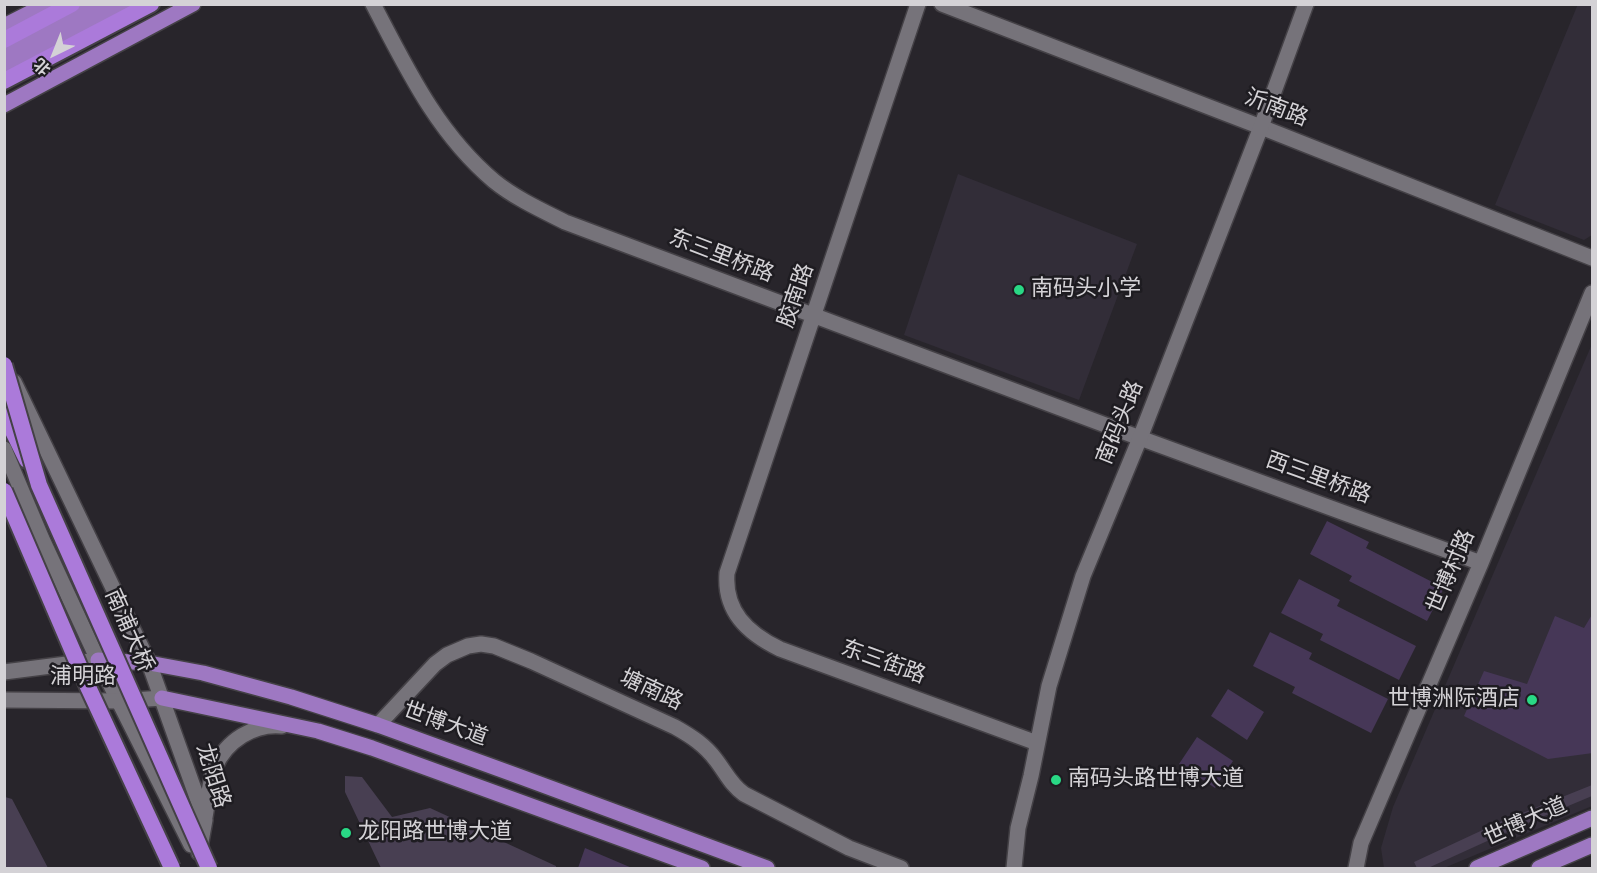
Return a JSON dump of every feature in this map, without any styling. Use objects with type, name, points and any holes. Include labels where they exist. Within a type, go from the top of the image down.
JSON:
[{"type":"highway","points":[[4,40],[72,4]]},
{"type":"highway","points":[[4,81],[152,4]]},
{"type":"highway","points":[[4,365],[39,485]]},
{"type":"highway","name":"南浦大桥","points":[[4,412],[39,485],[209,868]]},
{"type":"highway","points":[[4,491],[90,689],[172,868]]},
{"type":"main road","points":[[4,26],[47,4]]},
{"type":"main road","points":[[4,53],[98,4]]},
{"type":"main road","points":[[4,68],[124,4]]},
{"type":"main road","points":[[4,105],[193,4]]},
{"type":"main road","name":"世博大道","points":[[98,660],[149,663],[203,673],[378,725],[767,868]]},
{"type":"main road","name":"世博大道","points":[[162,698],[318,731],[372,748],[702,868]]},
{"type":"main road","name":"世博大道","points":[[1477,868],[1593,818]]},
{"type":"main road","name":"世博大道","points":[[1539,868],[1593,845]]},
{"type":"street","name":"东三里桥路","points":[[373,4],[429,107],[445,131],[470,159],[496,182],[525,201],[565,222],[1140,438]]},
{"type":"street","name":"胶南路","points":[[730,602],[726,587],[727,573],[918,4]]},
{"type":"street","name":"沂南路","points":[[942,4],[1593,258]]},
{"type":"street","name":"南码头路","points":[[1014,868],[1018,828],[1049,686],[1083,576],[1140,438],[1261,127],[1306,4]]},
{"type":"street","name":"世博村路","points":[[1356,868],[1361,843],[1593,293]]},
{"type":"street","name":"龙阳路","points":[[4,365],[9,371],[149,663],[205,820],[197,858],[98,660],[42,539],[4,449]]},
{"type":"street","name":"西三里桥路","points":[[1140,438],[1481,563]]},
{"type":"street","name":"东三街路","points":[[730,602],[750,630],[763,641],[780,650],[1037,743]]},
{"type":"street","name":"塘南路","points":[[378,725],[435,664],[447,655],[468,646],[494,646],[682,731],[708,750],[727,778],[744,794],[849,848],[901,868]]},
{"type":"street","name":"浦明路","points":[[4,672],[98,660]]},
{"type":"street","name":"浦明路","points":[[4,700],[119,701],[162,698]]},
{"type":"street","points":[[205,820],[216,766],[225,751],[237,738],[255,728],[275,725],[318,731]]},
{"type":"shaded area","points":[[1578,4],[1592,5],[1592,235],[1584,240],[1495,205]]},
{"type":"shaded area","name":"南码头小学","points":[[958,174],[1137,244],[1079,400],[904,335]]},
{"type":"shaded area","points":[[1592,344],[1592,806],[1444,868],[1384,868],[1381,848],[1393,807]]},
{"type":"shaded area","points":[[345,776],[362,777],[392,817],[430,808],[556,866],[556,868],[381,868],[345,792]]},
{"type":"shaded area","points":[[1592,785],[1592,796],[1518,827],[1515,816]]},
{"type":"shaded area","points":[[5,797],[12,799],[48,868],[5,868]]},
{"type":"shaded area","points":[[1502,821],[1507,832],[1428,868],[1417,868],[1414,862]]},
{"type":"building","points":[[1327,521],[1369,542],[1366,548],[1444,588],[1427,621],[1349,581],[1352,576],[1310,554]]},
{"type":"building","points":[[1299,579],[1340,600],[1337,606],[1416,646],[1399,680],[1320,640],[1323,634],[1281,613]]},
{"type":"building","name":"世博洲际酒店","points":[[1593,613],[1593,753],[1548,759],[1464,716],[1484,671],[1527,684],[1555,616],[1584,628]]},
{"type":"building","points":[[1270,632],[1312,653],[1309,659],[1388,699],[1371,733],[1292,693],[1295,687],[1253,666]]},
{"type":"building","points":[[1228,689],[1264,712],[1247,740],[1211,716]]},
{"type":"building","points":[[1197,737],[1233,761],[1215,788],[1179,764]]},
{"type":"building","points":[[585,848],[632,868],[578,868]]},
{"type":"place","name":"南码头小学","points":[[1019,290]]},
{"type":"place","name":"世博洲际酒店","points":[[1532,700]]},
{"type":"place","name":"南码头路世博大道","points":[[1056,780]]},
{"type":"place","name":"龙阳路世博大道","points":[[346,833]]}]
